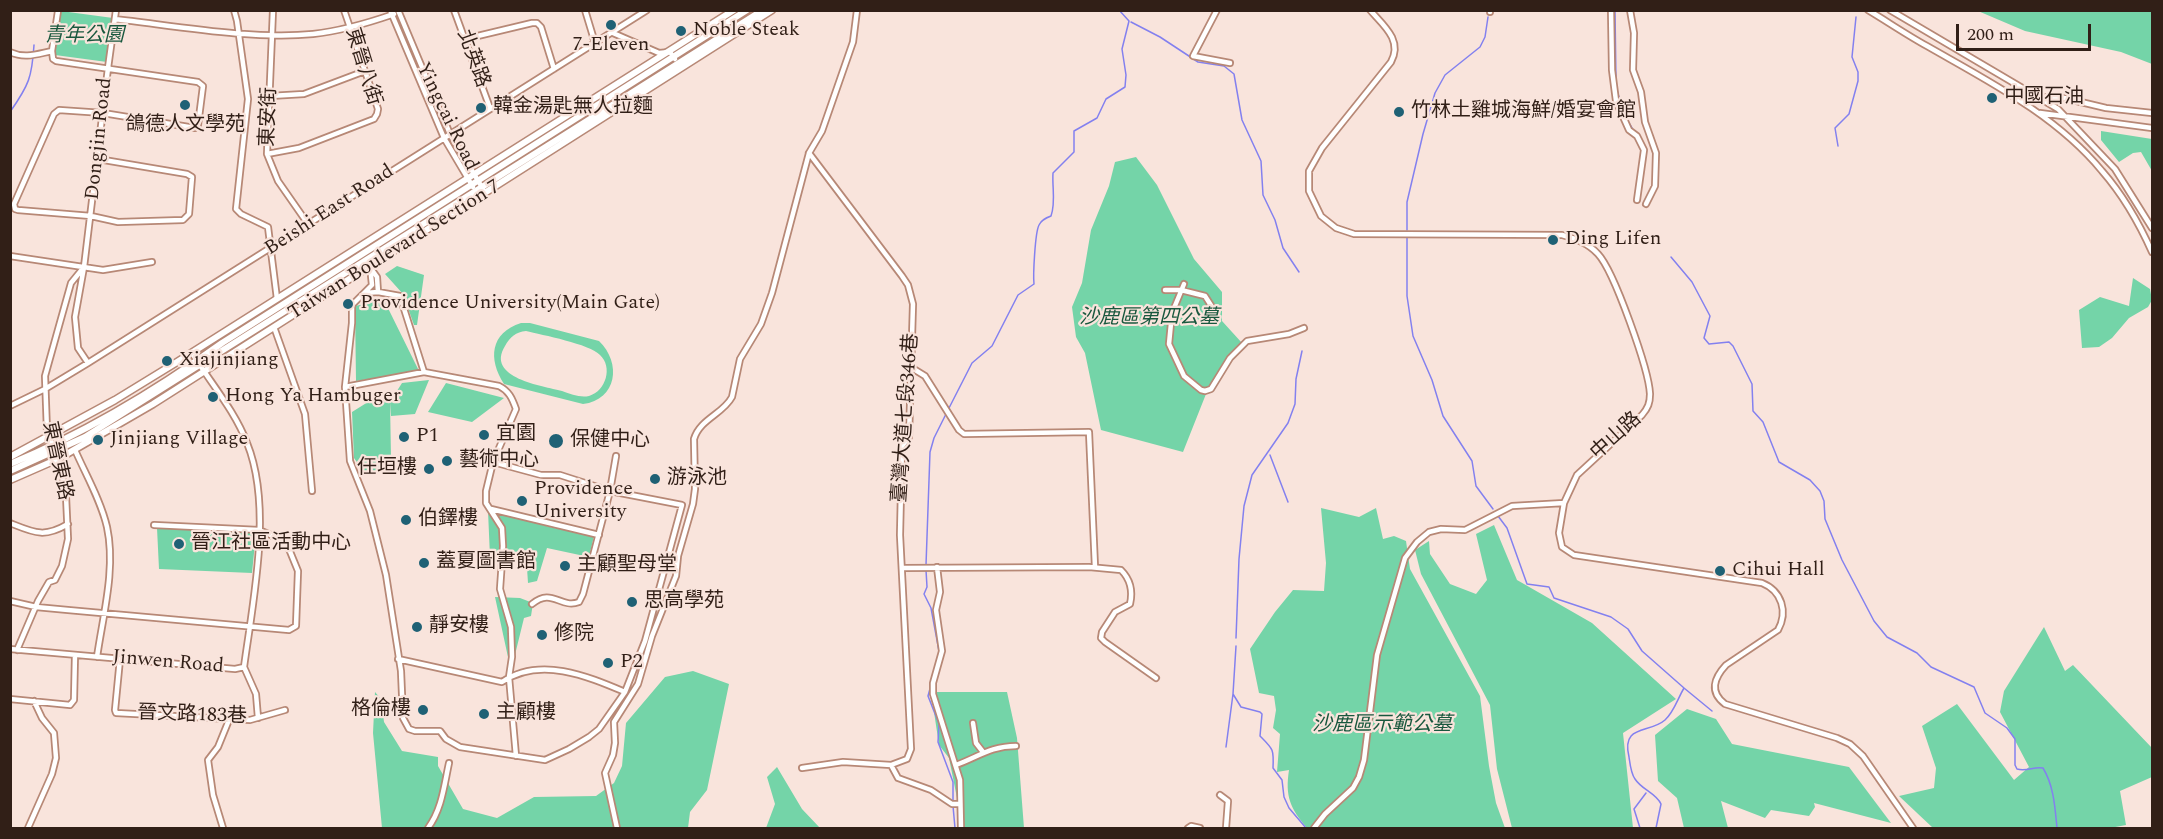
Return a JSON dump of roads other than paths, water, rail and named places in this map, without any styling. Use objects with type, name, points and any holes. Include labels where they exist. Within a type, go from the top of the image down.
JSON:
[{"type":"main road","name":"Taiwan Boulevard Section 7","points":[[672,55],[734,10]]},
{"type":"main road","name":"Taiwan Boulevard Section 7","points":[[10,457],[115,400],[358,247],[469,183],[747,10]]},
{"type":"main road","name":"Taiwan Boulevard Section 7","points":[[680,67],[763,10]]},
{"type":"main road","name":"Taiwan Boulevard Section 7","points":[[366,260],[483,192],[772,10]]},
{"type":"main road","name":"Taiwan Boulevard Section 7","points":[[10,480],[75,450],[200,366],[274,327],[465,189],[469,183]]},
{"type":"main road","points":[[473,194],[483,192]]},
{"type":"main road","name":"Taiwan Boulevard Section 7","points":[[10,464],[85,437],[473,194]]},
{"type":"main road","name":"Taiwan Boulevard Section 7","points":[[10,471],[54,449]]},
{"type":"street","name":"Dongjin Road","points":[[88,363],[78,348],[75,317],[91,216],[116,10]]},
{"type":"street","points":[[234,10],[248,99],[236,209],[241,214],[268,227],[277,299]]},
{"type":"street","name":"東安街","points":[[273,10],[267,154],[278,180],[308,224]]},
{"type":"street","name":"東晉八街","points":[[267,154],[299,148],[374,119],[377,114],[378,109],[344,10]]},
{"type":"street","name":"北英路","points":[[454,10],[490,108]]},
{"type":"street","points":[[585,10],[596,44]]},
{"type":"street","name":"Beishi East Road","points":[[10,406],[45,389],[88,363],[647,10]]},
{"type":"street","points":[[617,828],[605,773],[613,755],[614,722],[638,684],[652,636],[676,576],[678,556],[694,496],[696,432],[729,403],[740,359],[761,324],[772,293],[809,153],[822,131],[853,42],[856,10]]},
{"type":"street","points":[[1217,10],[1193,56],[1230,63]]},
{"type":"street","name":"中山路","points":[[1370,10],[1388,30],[1395,52],[1391,62],[1322,148],[1309,171],[1307,182],[1309,191],[1320,216],[1336,228],[1354,234],[1562,235],[1589,246],[1604,262],[1641,352],[1650,391],[1649,404],[1642,415],[1577,475],[1564,503],[1560,541],[1567,552],[1574,555],[1750,580],[1762,583],[1776,592],[1781,600],[1784,617],[1778,630],[1726,665],[1716,678],[1714,690],[1716,696],[1725,704],[1850,744],[1863,756],[1913,828]]},
{"type":"street","points":[[1611,10],[1612,70],[1616,101],[1629,130],[1637,136],[1644,150],[1637,200]]},
{"type":"street","points":[[1630,10],[1634,33],[1633,70],[1641,92],[1645,122],[1656,153],[1655,186],[1646,204]]},
{"type":"street","points":[[1868,10],[2037,113],[2064,133],[2102,170],[2134,215],[2152,252]]},
{"type":"street","points":[[1890,10],[2066,115],[2115,169],[2152,228]]},
{"type":"street","points":[[57,11],[52,51],[53,59],[56,61],[201,83],[203,86],[198,125],[195,128],[103,113],[59,110],[54,114],[14,204],[18,210],[91,216],[130,223],[183,220],[189,214],[192,177],[187,174],[98,159]]},
{"type":"street","points":[[115,19],[238,33],[310,34],[350,27],[398,12]]},
{"type":"street","name":"Yingcai Road","points":[[398,12],[450,134],[483,192]]},
{"type":"street","name":"Yingcai Road","points":[[391,13],[444,138],[473,194]]},
{"type":"street","points":[[465,39],[532,22],[537,23],[541,27],[554,69]]},
{"type":"street","points":[[613,33],[672,55],[680,67]]},
{"type":"street","points":[[10,52],[29,57],[52,51]]},
{"type":"street","points":[[270,96],[304,94],[365,71]]},
{"type":"street","points":[[2039,97],[2064,98],[2106,108],[2152,113]]},
{"type":"street","points":[[2037,113],[2152,128]]},
{"type":"street","name":"臺灣大道七段346巷","points":[[809,153],[908,285],[913,304],[909,437],[902,446],[900,535],[911,749],[907,759],[891,765]]},
{"type":"street","points":[[358,247],[377,277],[378,292]]},
{"type":"street","points":[[10,256],[113,269],[152,262]]},
{"type":"street","points":[[366,260],[372,285],[352,305],[345,387],[350,462],[378,537],[386,575],[401,672],[403,718],[409,729],[440,731],[446,739],[460,747],[545,760],[589,737],[598,729],[625,692],[645,640],[682,505],[610,491],[560,475],[540,475],[493,462]]},
{"type":"street","name":"東晉東路","points":[[17,650],[46,587],[49,582],[55,580],[62,566],[68,539],[66,496],[58,459],[48,437],[45,389],[48,363],[58,334],[67,294],[71,283],[84,267]]},
{"type":"street","points":[[1184,284],[1172,314],[1169,344],[1186,379],[1205,391],[1213,387],[1230,358],[1247,341],[1289,334],[1304,327]]},
{"type":"street","points":[[1165,290],[1181,290],[1205,296],[1212,307]]},
{"type":"street","points":[[365,293],[378,292],[400,296],[424,372]]},
{"type":"street","points":[[274,327],[304,411],[312,491]]},
{"type":"street","name":"Jinwen Road","points":[[10,649],[235,669],[244,667],[259,530],[260,498],[256,469],[247,442],[230,411],[192,353]]},
{"type":"street","points":[[912,368],[925,376],[960,432],[970,435],[1089,432],[1095,567]]},
{"type":"street","points":[[345,387],[424,372],[488,384],[507,390],[516,409],[493,462],[486,491],[486,503],[502,528],[500,589],[511,627],[512,657],[509,677],[516,756]]},
{"type":"street","points":[[75,450],[107,527],[110,569],[97,657]]},
{"type":"street","points":[[532,604],[546,596],[561,602],[575,604],[579,602],[599,535],[616,456]]},
{"type":"street","points":[[1314,828],[1325,814],[1353,788],[1359,777],[1364,760],[1377,655],[1405,558],[1417,542],[1435,530],[1465,530],[1512,506],[1564,503]]},
{"type":"street","points":[[491,509],[599,535]]},
{"type":"street","points":[[10,523],[35,534],[55,531],[68,524]]},
{"type":"street","points":[[10,601],[36,607],[289,630],[296,626],[299,580],[295,559],[280,539],[259,530],[154,525]]},
{"type":"street","points":[[937,567],[940,592],[936,610],[942,651],[933,683],[933,694],[960,780],[961,828]]},
{"type":"street","points":[[903,568],[1095,567],[1121,570],[1130,583],[1132,592],[1130,604],[1114,612],[1101,638],[1156,678]]},
{"type":"street","points":[[10,699],[70,705],[75,655]]},
{"type":"street","name":"晉文路183巷","points":[[120,659],[116,713],[250,720],[285,710]]},
{"type":"street","points":[[398,659],[502,682],[518,672],[560,670],[576,673],[625,692]]},
{"type":"street","points":[[244,667],[253,684],[258,718]]},
{"type":"street","points":[[28,828],[52,774],[56,758],[54,733],[42,718],[34,701]]},
{"type":"street","points":[[223,828],[213,795],[208,759],[218,747],[229,720]]},
{"type":"street","points":[[973,723],[976,744],[983,752]]},
{"type":"street","points":[[956,765],[1001,746],[1016,746]]},
{"type":"street","points":[[802,768],[843,762],[891,765],[898,778],[932,790],[952,804],[960,804]]},
{"type":"street","points":[[428,828],[438,813],[446,787],[449,763]]},
{"type":"street","points":[[1220,795],[1227,801],[1226,828]]},
{"type":"street","points":[[1188,828],[1191,826],[1200,828]]},
{"type":"waterway","points":[[948,410],[972,363],[992,346],[1018,295],[1034,284],[1039,225],[1051,216],[1054,200],[1053,173],[1074,152],[1074,131],[1097,118],[1106,99],[1125,87],[1126,75],[1122,49],[1129,21],[1119,10]]},
{"type":"waterway","points":[[1615,10],[1616,82]]},
{"type":"waterway","points":[[1407,230],[1407,202],[1435,93],[1445,75],[1480,47],[1485,37],[1488,17]]},
{"type":"waterway","points":[[1838,146],[1835,128],[1849,114],[1858,81],[1858,72],[1852,57],[1856,17]]},
{"type":"waterway","points":[[1131,22],[1160,37],[1198,62],[1224,66],[1234,74],[1242,120],[1261,161],[1263,195],[1275,220],[1283,248],[1299,272]]},
{"type":"waterway","points":[[10,112],[28,80],[34,45]]},
{"type":"waterway","points":[[1617,90],[1622,108]]},
{"type":"waterway","points":[[1626,118],[1632,128]]},
{"type":"waterway","points":[[1407,238],[1407,296],[1413,336],[1432,380],[1443,416],[1472,461],[1476,486],[1493,509]]},
{"type":"waterway","points":[[1671,257],[1692,282],[1710,316],[1704,338],[1709,344],[1729,342],[1733,346],[1752,384],[1753,411],[1763,422],[1779,462],[1810,480],[1820,491],[1824,501],[1825,519],[1842,560],[1874,621],[1887,637],[1917,653],[1931,667],[1974,687],[1985,713],[2007,728],[2015,739],[2017,769],[2043,768],[2052,790],[2057,828]]},
{"type":"waterway","points":[[1236,638],[1244,506],[1252,475],[1288,423],[1295,404],[1296,379],[1302,351]]},
{"type":"waterway","points":[[926,565],[930,452],[946,414]]},
{"type":"waterway","points":[[1270,455],[1288,502]]},
{"type":"waterway","points":[[1498,516],[1507,528],[1527,584],[1549,587],[1554,598],[1611,617],[1628,629],[1642,651],[1684,688],[1665,720],[1638,731],[1629,739],[1628,747],[1634,777],[1661,804],[1656,828]]},
{"type":"waterway","points":[[926,570],[927,587],[924,594],[931,608],[939,651]]},
{"type":"waterway","points":[[1226,747],[1236,646]]},
{"type":"waterway","points":[[931,685],[928,696],[939,724],[938,742],[953,782],[953,801]]},
{"type":"waterway","points":[[1684,688],[1712,711]]},
{"type":"waterway","points":[[1233,694],[1241,707],[1262,714],[1260,736],[1272,750],[1273,768],[1282,780],[1284,797],[1289,808],[1306,828]]},
{"type":"waterway","points":[[1640,828],[1634,809],[1646,793]]},
{"type":"waterway","points":[[953,806],[955,828]]},
{"type":"place","name":"7-Eleven","points":[[611,25]]},
{"type":"place","name":"Noble Steak","points":[[681,31]]},
{"type":"place","name":"中國石油","points":[[1992,98]]},
{"type":"place","name":"鴿德人文學苑","points":[[185,105]]},
{"type":"place","name":"韓金湯匙無人拉麵","points":[[481,108]]},
{"type":"place","name":"竹林土雞城海鮮/婚宴會館","points":[[1399,112]]},
{"type":"place","name":"Ding Lifen","points":[[1553,240]]},
{"type":"place","name":"Providence University(Main Gate)","points":[[348,304]]},
{"type":"place","name":"Xiajinjiang","points":[[167,361]]},
{"type":"place","name":"Hong Ya Hambuger","points":[[213,397]]},
{"type":"place","name":"宜園","points":[[484,435]]},
{"type":"place","name":"P1","points":[[404,437]]},
{"type":"place","name":"Jinjiang Village","points":[[98,440]]},
{"type":"place","name":"保健中心","points":[[556,441]]},
{"type":"place","name":"藝術中心","points":[[447,461]]},
{"type":"place","name":"任垣樓","points":[[429,469]]},
{"type":"place","name":"游泳池","points":[[655,479]]},
{"type":"place","name":"Providence University","points":[[522,501]]},
{"type":"place","name":"伯鐸樓","points":[[406,520]]},
{"type":"place","name":"晉江社區活動中心","points":[[179,544]]},
{"type":"place","name":"蓋夏圖書館","points":[[424,563]]},
{"type":"place","name":"主顧聖母堂","points":[[565,566]]},
{"type":"place","name":"Cihui Hall","points":[[1720,571]]},
{"type":"place","name":"思高學苑","points":[[632,602]]},
{"type":"place","name":"靜安樓","points":[[417,627]]},
{"type":"place","name":"修院","points":[[542,635]]},
{"type":"place","name":"P2","points":[[608,663]]},
{"type":"place","name":"格倫樓","points":[[423,710]]},
{"type":"place","name":"主顧樓","points":[[484,714]]},
{"type":"park label","name":"青年公園","points":[[84,37]]},
{"type":"park label","name":"沙鹿區第四公墓","points":[[1149,319]]},
{"type":"park label","name":"沙鹿區示範公墓","points":[[1382,726]]}]
